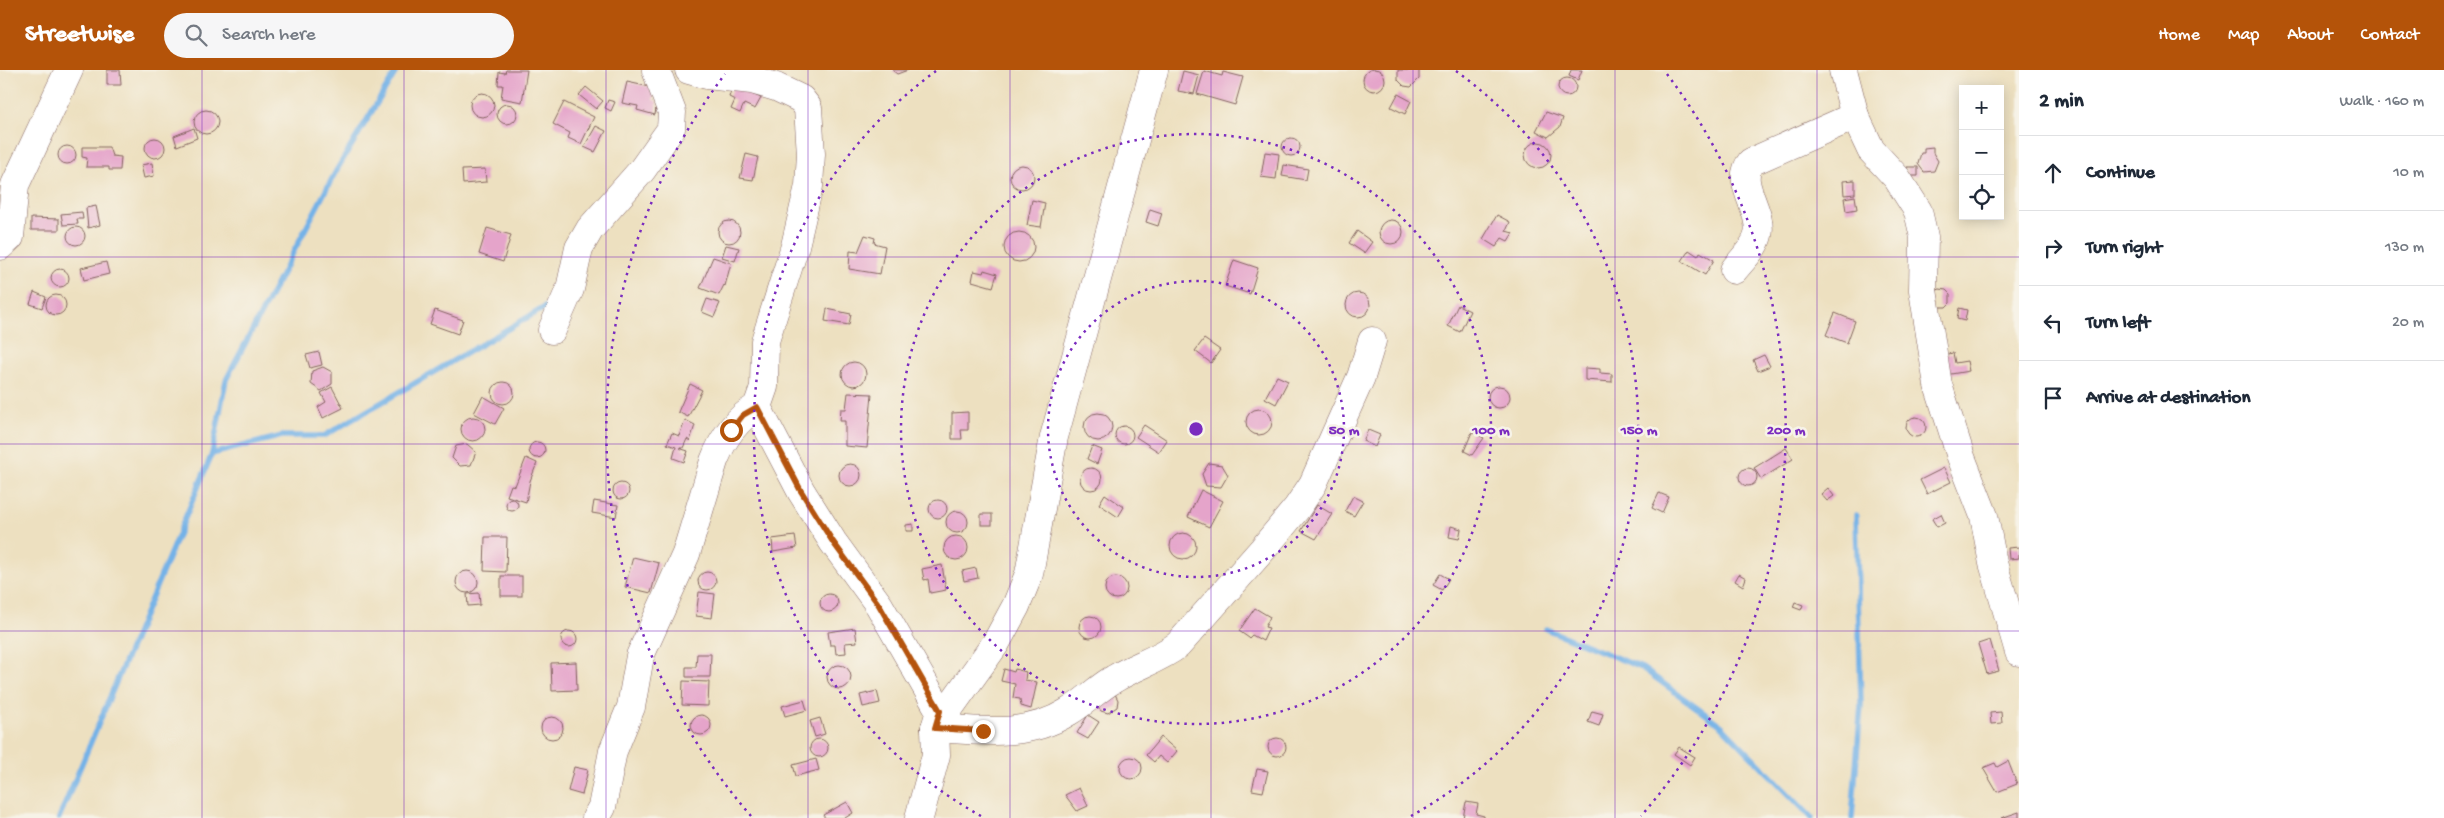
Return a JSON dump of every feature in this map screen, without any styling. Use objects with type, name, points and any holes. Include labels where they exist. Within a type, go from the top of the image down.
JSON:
[{"type":"street","points":[[0,246],[10,237],[15,185],[69,70]]},
{"type":"street","points":[[552,330],[570,289],[579,248],[590,229],[642,170],[671,129],[672,112],[656,70]]},
{"type":"street","points":[[596,818],[602,807],[614,751],[631,707],[640,656],[686,554],[718,450],[743,415],[757,407],[764,387],[765,341],[799,230],[809,186],[811,154],[808,108],[801,99],[776,87],[752,80],[707,76],[689,70]]},
{"type":"street","points":[[935,728],[996,642],[1016,606],[1029,574],[1054,437],[1154,70]]},
{"type":"street","points":[[1843,70],[1855,116],[1871,150],[1897,178],[1918,211],[1924,237],[1923,290],[1938,385],[1961,457],[1984,516],[1992,563],[2019,652]]},
{"type":"street","points":[[1734,270],[1754,245],[1758,236],[1758,218],[1746,183],[1747,166],[1751,162],[1855,116]]},
{"type":"street","points":[[935,728],[983,731],[1020,730],[1040,727],[1070,712],[1112,680],[1165,655],[1178,645],[1263,549],[1297,508],[1313,484],[1361,378],[1372,341]]},
{"type":"street","points":[[757,407],[801,491],[833,542],[879,605],[928,687],[940,711],[935,728],[936,755],[919,818]]},
{"type":"building","points":[[1374,69],[1382,72],[1385,80],[1382,88],[1374,91],[1366,88],[1363,80],[1366,72]]},
{"type":"building","points":[[107,70],[120,70],[121,85],[107,85]]},
{"type":"building","points":[[506,70],[527,70],[522,102],[501,98],[503,85],[498,85],[499,72],[505,73]]},
{"type":"building","points":[[892,70],[908,70],[897,74]]},
{"type":"building","points":[[1398,70],[1419,70],[1419,79],[1411,87],[1404,86],[1398,80]]},
{"type":"building","points":[[1571,70],[1582,70],[1578,80],[1569,76]]},
{"type":"building","points":[[1183,71],[1199,75],[1194,94],[1178,91]]},
{"type":"building","points":[[1204,71],[1222,76],[1223,72],[1243,77],[1235,105],[1197,94]]},
{"type":"building","points":[[1563,78],[1571,78],[1576,83],[1574,94],[1563,96],[1558,91],[1558,83]]},
{"type":"building","points":[[627,82],[655,88],[653,100],[657,101],[655,115],[637,110],[638,106],[622,103]]},
{"type":"building","points":[[733,86],[761,98],[755,109],[744,104],[740,113],[731,109],[735,100],[729,97]]},
{"type":"building","points":[[586,87],[603,101],[596,109],[579,95]]},
{"type":"building","points":[[482,93],[487,94],[493,100],[493,110],[487,116],[482,117],[477,116],[471,110],[470,105],[471,100],[477,94]]},
{"type":"building","points":[[1398,94],[1411,101],[1405,114],[1391,107]]},
{"type":"building","points":[[608,100],[615,102],[611,111],[605,108]]},
{"type":"building","points":[[564,102],[594,117],[581,144],[568,138],[570,133],[553,124]]},
{"type":"building","points":[[507,104],[514,107],[517,114],[514,121],[507,124],[500,121],[497,114],[500,107]]},
{"type":"building","points":[[206,110],[214,114],[218,122],[214,130],[206,134],[198,130],[194,122],[198,114]]},
{"type":"building","points":[[1546,112],[1563,118],[1560,127],[1548,137],[1536,131]]},
{"type":"building","points":[[596,126],[606,131],[595,152],[584,147]]},
{"type":"building","points":[[194,128],[197,138],[177,146],[174,136]]},
{"type":"building","points":[[155,138],[162,141],[165,148],[162,155],[155,158],[148,155],[145,148],[148,141]]},
{"type":"building","points":[[1291,138],[1297,141],[1300,147],[1297,153],[1291,156],[1285,153],[1282,147],[1285,141]]},
{"type":"building","points":[[1538,142],[1547,146],[1551,155],[1547,164],[1538,168],[1529,164],[1525,155],[1529,146]]},
{"type":"building","points":[[67,146],[73,149],[76,155],[73,161],[67,164],[61,161],[58,155],[61,149]]},
{"type":"building","points":[[82,147],[109,147],[112,156],[121,157],[120,170],[109,170],[109,167],[86,167],[87,158],[82,157]]},
{"type":"building","points":[[1933,147],[1933,153],[1938,161],[1934,171],[1924,172],[1918,164],[1921,153],[1924,153],[1924,148]]},
{"type":"building","points":[[1265,152],[1279,154],[1276,179],[1261,177]]},
{"type":"building","points":[[746,154],[758,157],[753,180],[740,178]]},
{"type":"building","points":[[152,163],[154,176],[144,178],[141,165]]},
{"type":"building","points":[[1022,165],[1027,166],[1033,172],[1033,182],[1027,188],[1022,189],[1017,188],[1011,182],[1010,177],[1011,172],[1017,166]]},
{"type":"building","points":[[1284,165],[1308,169],[1306,180],[1282,176]]},
{"type":"building","points":[[1907,167],[1918,167],[1918,176],[1908,176]]},
{"type":"building","points":[[485,169],[486,182],[463,184],[462,170]]},
{"type":"building","points":[[1855,180],[1855,194],[1844,195],[1843,181]]},
{"type":"building","points":[[1855,196],[1857,209],[1846,211],[1844,198]]},
{"type":"building","points":[[1032,200],[1045,203],[1041,227],[1027,225]]},
{"type":"building","points":[[96,206],[100,225],[88,228],[86,208]]},
{"type":"building","points":[[1150,209],[1162,213],[1158,226],[1146,222]]},
{"type":"building","points":[[82,212],[83,219],[77,219],[78,224],[63,225],[61,214]]},
{"type":"building","points":[[1497,215],[1510,222],[1506,231],[1513,233],[1508,241],[1502,238],[1496,247],[1483,239]]},
{"type":"building","points":[[31,218],[59,219],[59,230],[31,230]]},
{"type":"building","points":[[1391,220],[1396,221],[1402,227],[1402,237],[1396,243],[1391,244],[1386,243],[1380,237],[1379,232],[1380,227],[1386,221]]},
{"type":"building","points":[[729,221],[737,224],[740,232],[737,240],[729,243],[721,240],[718,232],[721,224]]},
{"type":"building","points":[[72,227],[80,227],[85,232],[83,243],[72,245],[67,240],[67,232]]},
{"type":"building","points":[[487,228],[511,235],[503,262],[479,254]]},
{"type":"building","points":[[1357,231],[1372,242],[1364,253],[1349,243]]},
{"type":"building","points":[[1019,232],[1030,236],[1034,247],[1030,258],[1019,262],[1008,258],[1004,247],[1008,236]]},
{"type":"building","points":[[865,235],[875,238],[874,243],[885,246],[880,274],[849,269],[850,251],[858,252]]},
{"type":"building","points":[[726,245],[739,248],[735,261],[722,257]]},
{"type":"building","points":[[1689,250],[1698,256],[1700,252],[1714,260],[1705,275],[1682,261]]},
{"type":"building","points":[[713,257],[731,263],[725,286],[719,295],[700,288]]},
{"type":"building","points":[[1234,260],[1258,268],[1250,294],[1225,286]]},
{"type":"building","points":[[106,262],[109,274],[84,280],[81,268]]},
{"type":"building","points":[[56,269],[64,269],[69,274],[67,285],[56,287],[51,282],[51,274]]},
{"type":"building","points":[[984,270],[997,274],[993,287],[972,281],[974,271],[983,273]]},
{"type":"building","points":[[1937,290],[1946,290],[1950,294],[1950,303],[1946,307],[1939,307]]},
{"type":"building","points":[[34,292],[46,297],[42,308],[30,304]]},
{"type":"building","points":[[1358,293],[1367,296],[1370,305],[1367,314],[1358,317],[1349,314],[1346,305],[1349,296]]},
{"type":"building","points":[[52,295],[60,295],[66,301],[66,309],[60,315],[52,315],[46,309],[46,301]]},
{"type":"building","points":[[707,299],[720,303],[714,317],[702,312]]},
{"type":"building","points":[[1458,305],[1470,311],[1460,332],[1448,326]]},
{"type":"building","points":[[1959,308],[1967,310],[1965,321],[1957,319]]},
{"type":"building","points":[[827,309],[851,314],[849,325],[825,321]]},
{"type":"building","points":[[435,310],[463,320],[458,334],[430,324]]},
{"type":"building","points":[[1835,313],[1855,321],[1847,343],[1826,335]]},
{"type":"building","points":[[1204,339],[1220,350],[1211,363],[1195,351]]},
{"type":"building","points":[[319,352],[322,365],[310,368],[306,355]]},
{"type":"building","points":[[1953,353],[1955,363],[1967,361],[1969,371],[1945,375],[1942,355]]},
{"type":"building","points":[[1764,355],[1770,366],[1758,371],[1753,360]]},
{"type":"building","points":[[854,362],[863,365],[866,374],[863,383],[854,386],[845,383],[842,374],[845,365]]},
{"type":"building","points":[[323,367],[332,372],[332,384],[321,391],[311,384],[312,371]]},
{"type":"building","points":[[1585,368],[1600,369],[1600,373],[1612,374],[1612,382],[1585,380]]},
{"type":"building","points":[[1277,376],[1288,381],[1276,404],[1265,398]]},
{"type":"building","points":[[503,382],[511,385],[514,393],[511,401],[503,404],[495,401],[492,393],[495,385]]},
{"type":"building","points":[[690,384],[702,390],[688,417],[678,412]]},
{"type":"building","points":[[1499,386],[1507,389],[1510,397],[1507,405],[1499,408],[1491,405],[1488,397],[1491,389]]},
{"type":"building","points":[[332,387],[343,408],[323,418],[318,407],[326,402],[321,393]]},
{"type":"building","points":[[848,393],[872,394],[867,448],[845,446],[845,421],[840,421],[841,409],[846,409]]},
{"type":"building","points":[[483,396],[504,408],[495,424],[474,413]]},
{"type":"building","points":[[1259,409],[1268,413],[1272,422],[1268,431],[1259,435],[1250,431],[1246,422],[1250,413]]},
{"type":"building","points":[[968,412],[968,430],[961,430],[962,439],[952,439],[952,413]]},
{"type":"building","points":[[1098,413],[1108,417],[1112,427],[1108,437],[1098,441],[1088,437],[1084,427],[1088,417]]},
{"type":"building","points":[[473,417],[482,420],[485,429],[482,438],[473,441],[464,438],[461,429],[464,420]]},
{"type":"building","points":[[1916,417],[1923,420],[1926,427],[1923,434],[1916,437],[1909,434],[1906,427],[1909,420]]},
{"type":"building","points":[[685,420],[695,425],[690,441],[687,439],[683,448],[679,448],[688,451],[684,462],[673,458],[676,447],[667,444],[672,433],[679,436]]},
{"type":"building","points":[[1144,425],[1167,440],[1159,452],[1136,437]]},
{"type":"building","points":[[1120,426],[1128,426],[1133,431],[1131,442],[1120,444],[1115,439],[1115,431]]},
{"type":"building","points":[[1368,430],[1380,435],[1375,447],[1363,441]]},
{"type":"building","points":[[1472,432],[1484,438],[1472,455],[1464,451]]},
{"type":"building","points":[[537,442],[543,444],[545,450],[543,456],[537,458],[531,456],[529,450],[531,444]]},
{"type":"building","points":[[467,444],[476,452],[471,465],[460,466],[452,458],[456,446]]},
{"type":"building","points":[[1092,446],[1102,450],[1097,464],[1087,459]]},
{"type":"building","points":[[1786,448],[1793,459],[1761,479],[1754,468]]},
{"type":"building","points":[[526,458],[537,463],[530,481],[526,502],[507,496],[511,485],[515,486]]},
{"type":"building","points":[[1209,463],[1222,465],[1228,475],[1221,487],[1206,486],[1202,474]]},
{"type":"building","points":[[850,464],[858,467],[861,475],[858,483],[850,486],[842,483],[839,475],[842,467]]},
{"type":"building","points":[[1091,468],[1099,471],[1102,479],[1099,487],[1091,490],[1083,487],[1080,479],[1083,471]]},
{"type":"building","points":[[1744,468],[1752,468],[1757,473],[1755,484],[1744,486],[1739,481],[1739,473]]},
{"type":"building","points":[[1944,468],[1951,482],[1927,494],[1920,480]]},
{"type":"building","points":[[618,483],[624,483],[629,488],[627,497],[618,499],[613,494],[613,488]]},
{"type":"building","points":[[1828,488],[1834,496],[1827,501],[1821,494]]},
{"type":"building","points":[[1201,490],[1223,501],[1209,527],[1188,517]]},
{"type":"building","points":[[1659,493],[1669,497],[1662,513],[1652,508]]},
{"type":"building","points":[[1105,494],[1124,507],[1118,517],[1099,504]]},
{"type":"building","points":[[1353,496],[1363,501],[1354,516],[1345,511]]},
{"type":"building","points":[[512,499],[518,505],[512,511],[506,505]]},
{"type":"building","points":[[938,500],[944,503],[947,509],[944,515],[938,518],[932,515],[929,509],[932,503]]},
{"type":"building","points":[[594,501],[618,505],[616,517],[592,513]]},
{"type":"building","points":[[1317,505],[1332,514],[1316,539],[1301,531]]},
{"type":"building","points":[[957,511],[965,514],[968,522],[965,530],[957,533],[949,530],[946,522],[949,514]]},
{"type":"building","points":[[981,514],[992,514],[992,525],[981,525]]},
{"type":"building","points":[[1941,514],[1945,523],[1937,527],[1932,519]]},
{"type":"building","points":[[913,524],[913,531],[906,531],[906,525]]},
{"type":"building","points":[[1451,526],[1461,529],[1459,539],[1449,537]]},
{"type":"building","points":[[1183,533],[1192,537],[1196,546],[1192,555],[1183,559],[1174,555],[1170,546],[1174,537]]},
{"type":"building","points":[[795,536],[797,548],[773,552],[772,539]]},
{"type":"building","points":[[956,536],[964,540],[968,548],[964,556],[956,560],[948,556],[944,548],[948,540]]},
{"type":"building","points":[[485,537],[507,537],[506,572],[484,571]]},
{"type":"building","points":[[2019,547],[2019,558],[2009,559],[2008,548]]},
{"type":"building","points":[[633,557],[659,563],[651,593],[625,587]]},
{"type":"building","points":[[942,565],[946,590],[930,593],[928,579],[924,580],[922,569]]},
{"type":"building","points":[[976,568],[978,578],[964,581],[962,571]]},
{"type":"building","points":[[467,571],[477,578],[478,582],[471,592],[467,593],[457,586],[456,582],[463,572]]},
{"type":"building","points":[[707,572],[713,575],[716,581],[713,587],[707,590],[701,587],[698,581],[701,575]]},
{"type":"building","points":[[1440,574],[1449,579],[1442,590],[1433,585]]},
{"type":"building","points":[[1739,574],[1746,578],[1743,586],[1735,581]]},
{"type":"building","points":[[501,576],[522,576],[522,596],[501,596]]},
{"type":"building","points":[[1116,577],[1124,580],[1127,588],[1124,596],[1116,599],[1108,596],[1105,588],[1108,580]]},
{"type":"building","points":[[699,592],[715,594],[712,618],[696,616]]},
{"type":"building","points":[[479,593],[480,605],[468,606],[467,594]]},
{"type":"building","points":[[825,594],[833,594],[838,599],[836,610],[825,612],[820,607],[820,599]]},
{"type":"building","points":[[1795,602],[1803,605],[1801,610],[1793,607]]},
{"type":"building","points":[[1255,608],[1270,617],[1265,627],[1269,628],[1263,641],[1252,635],[1249,638],[1239,631]]},
{"type":"building","points":[[1090,616],[1098,619],[1101,627],[1098,635],[1090,638],[1082,635],[1079,627],[1082,619]]},
{"type":"building","points":[[855,628],[857,642],[845,643],[846,653],[836,654],[835,645],[830,645],[828,632]]},
{"type":"building","points":[[569,631],[575,633],[577,639],[575,645],[569,647],[563,645],[561,639],[563,633]]},
{"type":"building","points":[[1990,640],[1999,671],[1987,674],[1978,644]]},
{"type":"building","points":[[697,654],[711,654],[710,677],[686,677],[686,667],[696,667]]},
{"type":"building","points":[[576,662],[577,690],[552,691],[551,663]]},
{"type":"building","points":[[839,665],[848,668],[851,677],[848,686],[839,689],[830,686],[827,677],[830,668]]},
{"type":"building","points":[[1004,669],[1014,672],[1015,669],[1026,672],[1025,680],[1037,682],[1031,709],[1021,706],[1020,699],[1013,698],[1015,684],[1001,681]]},
{"type":"building","points":[[683,681],[709,682],[708,706],[682,705]]},
{"type":"building","points":[[877,691],[880,703],[863,707],[860,695]]},
{"type":"building","points":[[1115,694],[1118,700],[1117,707],[1108,713],[1101,711],[1097,706]]},
{"type":"building","points":[[804,700],[807,710],[785,716],[782,706]]},
{"type":"building","points":[[1592,711],[1603,714],[1599,726],[1588,722]]},
{"type":"building","points":[[2001,712],[2002,723],[1991,724],[1990,713]]},
{"type":"building","points":[[701,715],[708,718],[711,725],[708,732],[701,735],[694,732],[691,725],[694,718]]},
{"type":"building","points":[[1088,715],[1099,722],[1088,739],[1077,733]]},
{"type":"building","points":[[548,717],[556,717],[563,724],[563,732],[556,739],[548,739],[541,732],[541,724]]},
{"type":"building","points":[[820,718],[825,734],[815,737],[810,721]]},
{"type":"building","points":[[1161,737],[1177,751],[1167,763],[1159,756],[1154,762],[1146,755]]},
{"type":"building","points":[[1273,738],[1281,738],[1286,743],[1284,754],[1273,756],[1268,751],[1268,743]]},
{"type":"building","points":[[819,739],[825,742],[828,748],[825,754],[819,757],[813,754],[810,748],[813,742]]},
{"type":"building","points":[[1679,747],[1695,757],[1690,765],[1674,754]]},
{"type":"building","points":[[1131,757],[1139,760],[1142,768],[1139,776],[1131,779],[1123,776],[1120,768],[1123,760]]},
{"type":"building","points":[[816,759],[819,770],[796,776],[793,765]]},
{"type":"building","points":[[2008,761],[2017,784],[1997,792],[1983,768],[1995,763],[1997,767]]},
{"type":"building","points":[[574,767],[588,770],[582,795],[568,791]]},
{"type":"building","points":[[1257,769],[1268,771],[1263,792],[1252,790]]},
{"type":"building","points":[[1079,788],[1088,806],[1077,811],[1065,795]]},
{"type":"building","points":[[847,802],[853,813],[845,818],[825,818],[823,815]]},
{"type":"building","points":[[1466,802],[1478,804],[1476,814],[1484,816],[1484,818],[1463,818]]},
{"type":"building","points":[[2019,812],[2019,818],[2001,818]]},
{"type":"waterway","points":[[59,818],[212,454],[226,380],[336,171],[397,70]]},
{"type":"waterway","points":[[212,454],[282,436],[324,436],[554,302]]},
{"type":"waterway","points":[[1852,818],[1861,705],[1856,515]]},
{"type":"waterway","points":[[1546,629],[1642,668],[1722,726],[1812,818]]},
{"type":"route","points":[[731,430],[743,415],[757,407],[801,491],[833,542],[879,605],[928,687],[940,711],[935,728],[983,731]]}]
